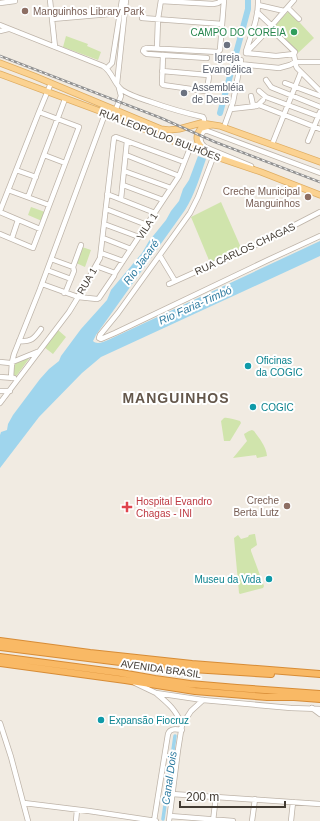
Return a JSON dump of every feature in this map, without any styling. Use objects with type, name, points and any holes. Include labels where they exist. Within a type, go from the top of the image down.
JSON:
[{"type":"highway","name":"AVENIDA BRASIL","points":[[0,641],[90,653],[192,664],[320,674]]},
{"type":"highway","name":"AVENIDA BRASIL","points":[[0,647],[160,667],[320,678]]},
{"type":"highway","name":"AVENIDA BRASIL","points":[[0,657],[155,679],[237,688],[320,694]]},
{"type":"highway","name":"AVENIDA BRASIL","points":[[0,663],[195,691],[267,697],[320,699]]},
{"type":"highway","points":[[237,688],[267,697]]},
{"type":"main road","name":"RUA LEOPOLDO BULHÕES","points":[[0,63],[164,130],[179,129],[192,124],[204,122]]},
{"type":"main road","name":"RUA LEOPOLDO BULHÕES","points":[[0,74],[190,148],[320,194]]},
{"type":"main road","points":[[204,122],[224,127],[320,162]]},
{"type":"main road","points":[[212,155],[199,144],[197,138],[201,128],[213,125]]},
{"type":"street","points":[[0,3],[15,0]]},
{"type":"street","points":[[50,0],[55,47]]},
{"type":"street","points":[[107,68],[112,63],[122,0]]},
{"type":"street","points":[[118,86],[126,0]]},
{"type":"street","points":[[157,48],[158,19],[161,0],[218,3],[223,0]]},
{"type":"street","points":[[207,58],[147,54],[143,51],[147,48],[157,48],[218,52],[220,50],[223,0]]},
{"type":"street","points":[[246,52],[271,27],[294,0]]},
{"type":"street","points":[[246,52],[255,23],[258,2],[286,10],[299,19]]},
{"type":"street","points":[[52,19],[121,12]]},
{"type":"street","points":[[257,12],[294,53],[296,67],[320,91]]},
{"type":"street","points":[[142,18],[222,24]]},
{"type":"street","points":[[0,25],[107,68],[118,86],[121,96],[116,110]]},
{"type":"street","points":[[0,31],[8,29]]},
{"type":"street","points":[[246,52],[276,56],[294,53]]},
{"type":"street","points":[[162,71],[208,75],[207,89],[165,86],[162,84],[162,71],[163,55]]},
{"type":"street","points":[[224,127],[231,109],[241,62],[279,68],[295,62],[320,62]]},
{"type":"street","points":[[273,142],[301,72]]},
{"type":"street","points":[[266,80],[271,87],[320,107]]},
{"type":"street","points":[[40,229],[0,212],[51,83]]},
{"type":"street","points":[[285,83],[320,96]]},
{"type":"street","points":[[118,86],[134,96],[174,110],[203,117],[204,122]]},
{"type":"street","points":[[259,91],[266,97],[319,115],[308,142]]},
{"type":"street","points":[[251,96],[253,105],[320,129]]},
{"type":"street","points":[[28,197],[65,99]]},
{"type":"street","points":[[231,109],[258,106],[262,100]]},
{"type":"street","points":[[0,234],[32,248],[79,127],[39,112]]},
{"type":"street","points":[[11,378],[14,354],[42,284],[105,114]]},
{"type":"street","points":[[320,173],[205,130],[200,136],[202,144],[208,149],[320,194]]},
{"type":"street","name":"RUA 1","points":[[0,403],[69,312],[100,258],[113,140],[116,137],[127,141]]},
{"type":"street","points":[[121,199],[127,141],[184,162]]},
{"type":"street","name":"VILA 1","points":[[78,297],[99,298],[179,176],[190,148]]},
{"type":"street","points":[[44,155],[65,163]]},
{"type":"street","points":[[126,155],[179,176]]},
{"type":"street","points":[[212,155],[194,207],[118,314],[100,335],[101,339],[320,236]]},
{"type":"street","points":[[16,170],[36,177]]},
{"type":"street","points":[[124,171],[171,188]]},
{"type":"street","points":[[123,185],[163,200]]},
{"type":"street","points":[[8,190],[49,205]]},
{"type":"street","points":[[107,194],[155,213]]},
{"type":"street","points":[[106,209],[147,225]]},
{"type":"street","name":"RUA CARLOS CHAGAS","points":[[169,284],[260,243],[320,212]]},
{"type":"street","points":[[12,238],[18,220]]},
{"type":"street","points":[[104,224],[139,237]]},
{"type":"street","points":[[103,238],[131,249]]},
{"type":"street","points":[[64,293],[74,271],[73,267],[81,245]]},
{"type":"street","points":[[101,253],[123,261]]},
{"type":"street","points":[[160,256],[175,281]]},
{"type":"street","points":[[51,259],[73,267]]},
{"type":"street","points":[[96,266],[115,273]]},
{"type":"street","points":[[47,270],[71,279]]},
{"type":"street","points":[[42,284],[78,297]]},
{"type":"street","points":[[110,323],[115,333]]},
{"type":"street","points":[[19,341],[27,342],[31,340],[41,329]]},
{"type":"street","points":[[0,362],[12,362],[39,352]]},
{"type":"street","points":[[0,377],[19,378]]},
{"type":"street","points":[[0,391],[10,391]]},
{"type":"street","points":[[125,680],[156,693],[203,700],[291,708],[320,709]]},
{"type":"street","points":[[156,693],[173,707],[180,718],[182,727]]},
{"type":"street","points":[[203,700],[191,711],[182,727],[169,818],[233,821]]},
{"type":"street","points":[[312,708],[320,714]]},
{"type":"street","points":[[0,723],[28,821]]},
{"type":"street","points":[[24,804],[155,821],[168,732],[182,727]]},
{"type":"street","points":[[172,794],[320,804]]},
{"type":"street","points":[[214,820],[216,796]]},
{"type":"street","points":[[252,821],[255,799]]},
{"type":"street","points":[[291,821],[293,802]]},
{"type":"street","points":[[76,821],[77,810]]},
{"type":"green space","name":"CAMPO DO CORÉIA","points":[[289,11],[314,38],[298,53],[273,26]]},
{"type":"green space","points":[[66,36],[88,44],[87,46],[101,52],[98,60],[63,47]]},
{"type":"green space","points":[[221,202],[242,250],[211,265],[191,217]]},
{"type":"green space","points":[[31,207],[45,212],[42,221],[28,215]]},
{"type":"green space","points":[[82,247],[91,250],[85,267],[76,263]]},
{"type":"green space","points":[[58,330],[66,337],[53,354],[44,347]]},
{"type":"green space","points":[[31,356],[17,375],[14,376],[15,363]]},
{"type":"green space","points":[[224,418],[230,418],[240,421],[241,423],[230,441],[224,441],[221,421]]},
{"type":"green space","points":[[252,430],[262,442],[267,456],[257,458],[256,455],[233,458],[247,441],[244,434]]},
{"type":"green space","points":[[255,534],[257,545],[251,549],[251,551],[264,586],[263,588],[240,594],[234,538],[238,535],[241,539]]},
{"type":"water","name":"Rio Faria-Timbó","points":[[198,156],[206,159],[189,204],[93,341],[98,343],[108,340],[320,241],[320,256],[101,357],[82,373],[39,417],[0,468],[1,432],[7,430],[8,424],[13,415],[40,379],[59,361],[81,329],[107,300],[111,290],[142,253],[149,241],[166,220],[179,201]]},
{"type":"waterway","name":"Rio Jacaré","points":[[220,113],[248,9],[248,0]]},
{"type":"waterway","name":"Canal Dois","points":[[163,819],[175,736]]},
{"type":"railway","points":[[0,56],[161,118],[215,142],[320,182]]},
{"type":"place","name":"Manguinhos Library Park","points":[[25,11]]},
{"type":"place","name":"CAMPO DO CORÉIA","points":[[294,32]]},
{"type":"place","name":"Igreja Evangélica","points":[[227,45]]},
{"type":"place","name":"Assembléia de Deus","points":[[184,93]]},
{"type":"place","name":"Creche Municipal Manguinhos","points":[[308,197]]},
{"type":"place","name":"Oficinas da COGIC","points":[[248,366]]},
{"type":"place","name":"COGIC","points":[[253,407]]},
{"type":"place","name":"Creche Berta Lutz","points":[[287,506]]},
{"type":"place","name":"Hospital Evandro Chagas - INI","points":[[127,507]]},
{"type":"place","name":"Museu da Vida","points":[[269,579]]},
{"type":"place","name":"Expansão Fiocruz","points":[[101,720]]},
{"type":"district","name":"MANGUINHOS","points":[[176,398]]}]
